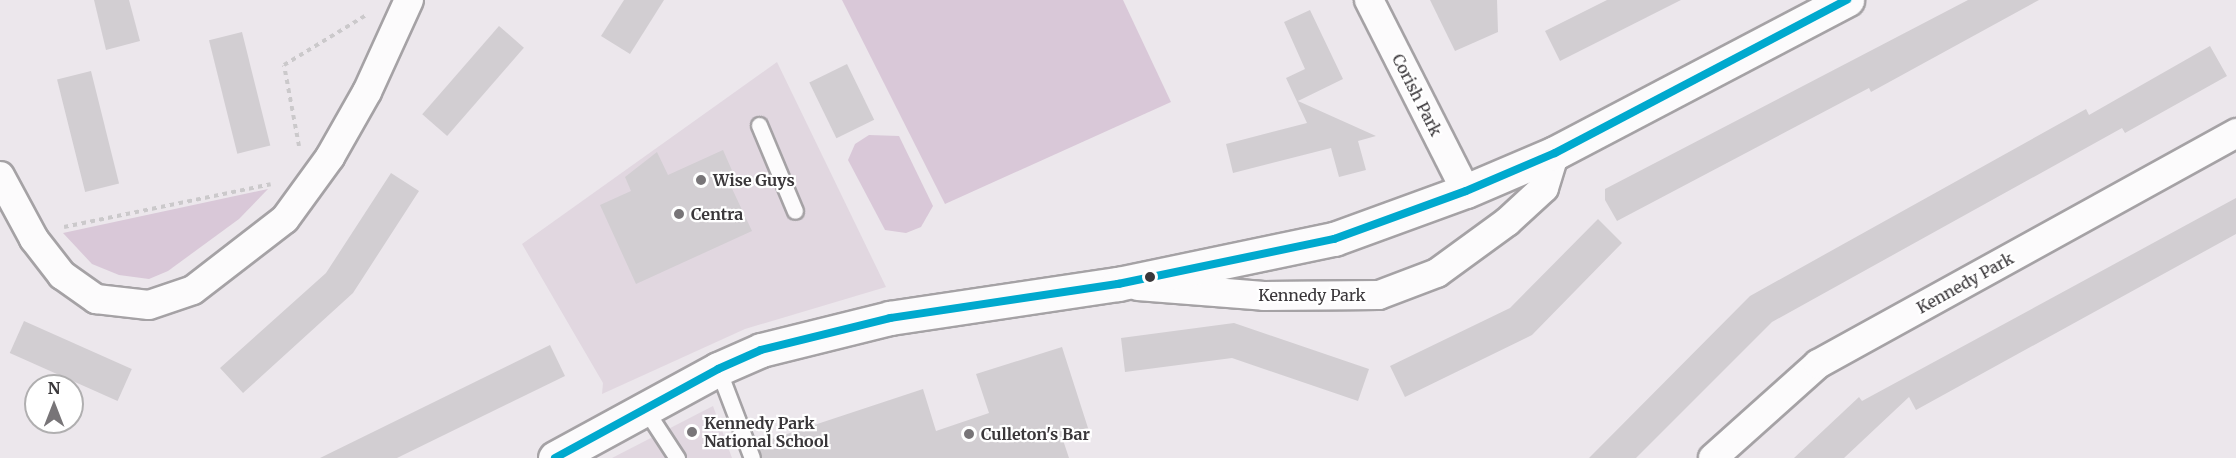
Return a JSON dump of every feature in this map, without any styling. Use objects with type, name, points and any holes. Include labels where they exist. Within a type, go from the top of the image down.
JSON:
[{"type":"street","points":[[0,176],[34,239],[62,275],[96,299],[148,305],[194,290],[285,219],[330,158],[409,0]]},
{"type":"street","name":"Corish Park","points":[[1369,0],[1466,191]]},
{"type":"street","points":[[555,458],[718,369],[761,350],[890,318],[1118,284],[1334,239],[1466,191],[1555,153],[1847,0]]},
{"type":"street","name":"Kennedy Park","points":[[1713,458],[1818,364],[2236,134]]},
{"type":"street","name":"Kennedy Park","points":[[1118,284],[1264,296],[1379,295],[1437,273],[1507,222],[1544,188],[1555,153]]},
{"type":"lane","points":[[759,125],[795,211]]},
{"type":"lane","points":[[718,369],[752,458]]},
{"type":"lane","points":[[645,409],[677,458]]},
{"type":"path","points":[[301,156],[284,65],[378,9]]},
{"type":"path","points":[[34,239],[54,229],[282,181]]},
{"type":"shaded area","points":[[842,0],[1123,0],[1171,102],[945,204]]},
{"type":"shaded area","points":[[777,62],[886,287],[745,329],[602,394],[603,383],[522,244]]},
{"type":"shaded area","points":[[869,135],[899,136],[933,206],[921,227],[906,233],[885,230],[848,160],[855,144]]},
{"type":"shaded area","points":[[268,189],[239,219],[168,271],[149,279],[119,275],[92,264],[63,233]]},
{"type":"shaded area","name":"Kennedy Park National School","points":[[713,406],[732,458],[612,458]]},
{"type":"building","points":[[94,0],[129,0],[140,41],[106,50]]},
{"type":"building","points":[[624,0],[664,0],[630,54],[601,36]]},
{"type":"building","points":[[1430,0],[1497,0],[1498,32],[1455,51]]},
{"type":"building","points":[[1607,0],[1681,0],[1560,61],[1545,31]]},
{"type":"building","points":[[1968,0],[2039,0],[1871,92],[1869,88],[1617,221],[1605,200],[1605,189]]},
{"type":"building","points":[[1310,10],[1343,79],[1298,101],[1376,136],[1358,141],[1366,170],[1339,177],[1331,148],[1233,173],[1226,144],[1307,123],[1286,78],[1305,69],[1284,22]]},
{"type":"building","points":[[499,26],[524,48],[447,136],[422,114]]},
{"type":"building","points":[[242,32],[270,146],[237,154],[209,40]]},
{"type":"building","points":[[2210,46],[2227,76],[2125,133],[2122,128],[1772,322],[1636,458],[1589,458],[1750,296],[2086,109],[2089,115]]},
{"type":"building","points":[[847,64],[874,120],[836,138],[809,82]]},
{"type":"building","points":[[91,71],[119,184],[85,192],[57,79]]},
{"type":"building","points":[[723,150],[734,175],[727,178],[752,231],[636,284],[600,205],[631,191],[625,177],[657,152],[668,175]]},
{"type":"building","points":[[391,173],[419,191],[353,293],[243,393],[220,368],[326,273]]},
{"type":"building","points":[[2236,198],[2236,234],[1916,410],[1909,397],[1844,458],[1794,458],[1859,397],[1862,401]]},
{"type":"building","points":[[1598,219],[1622,243],[1532,335],[1405,397],[1390,366],[1510,308]]},
{"type":"building","points":[[24,321],[132,369],[118,401],[84,386],[84,374],[57,374],[10,353]]},
{"type":"building","points":[[1234,323],[1369,369],[1358,401],[1232,358],[1125,372],[1121,338]]},
{"type":"building","points":[[550,345],[565,376],[397,458],[320,458]]},
{"type":"building","points":[[1062,347],[1088,428],[1062,437],[1069,458],[762,458],[757,444],[923,389],[936,431],[989,413],[976,374]]},
{"type":"transit line","points":[[555,458],[718,369],[761,350],[890,318],[1118,284],[1334,239],[1466,191],[1555,153],[1847,0]]},
{"type":"place","name":"Wise Guys","points":[[701,180]]},
{"type":"place","name":"Centra","points":[[679,214]]},
{"type":"place","name":"Kennedy Park National School","points":[[692,432]]},
{"type":"place","name":"Culleton's Bar","points":[[969,434]]}]
